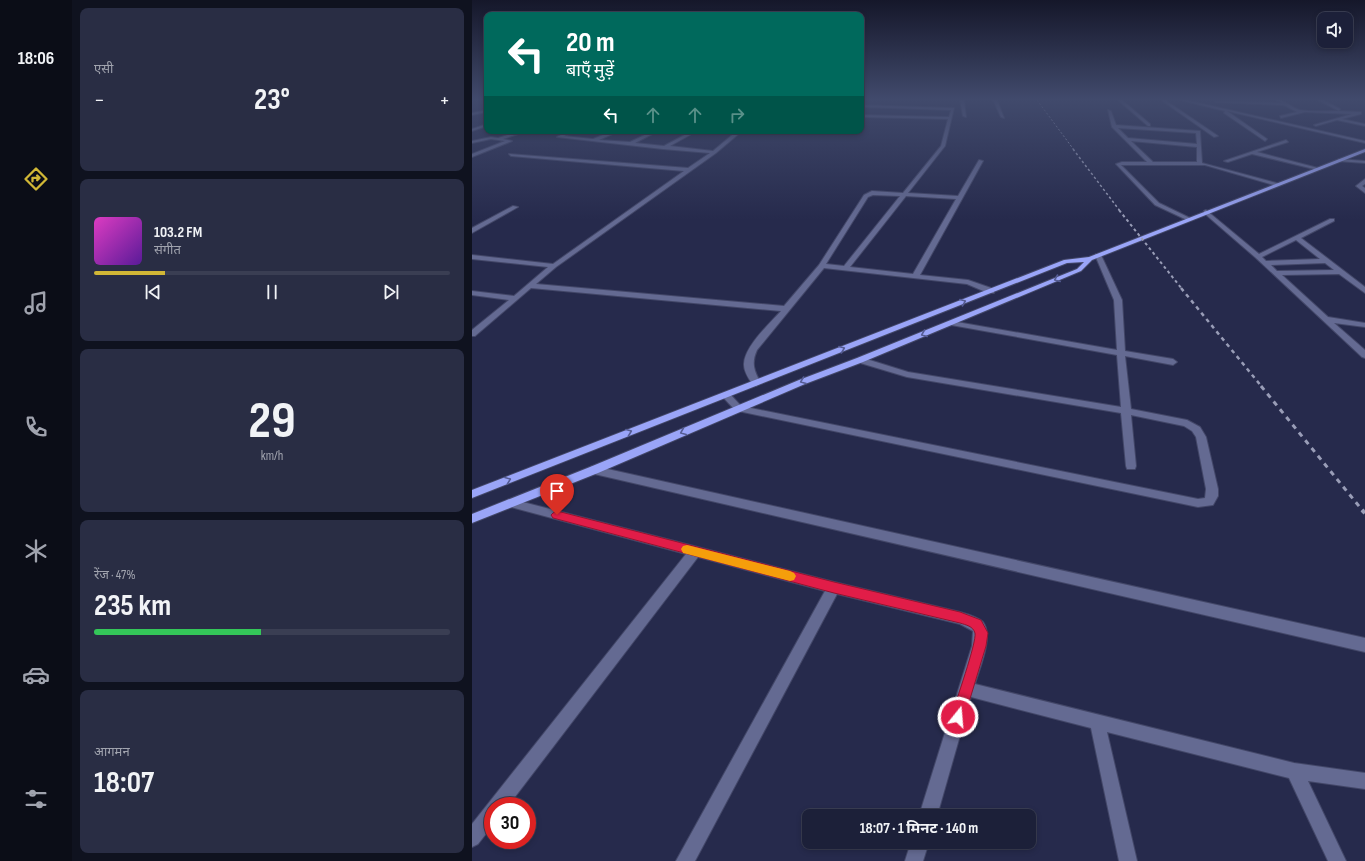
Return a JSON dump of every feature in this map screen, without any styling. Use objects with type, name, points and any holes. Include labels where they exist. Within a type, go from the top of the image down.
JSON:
[{"type":"main road","points":[[472,494],[1066,261],[1094,257],[1188,218],[1365,150]]},
{"type":"main road","points":[[472,519],[594,470],[738,408],[860,360],[1079,270],[1094,257]]},
{"type":"street","points":[[472,156],[510,142],[502,140]]},
{"type":"street","points":[[585,140],[714,152]]},
{"type":"street","points":[[629,145],[638,140]]},
{"type":"street","points":[[663,148],[678,140]]},
{"type":"street","points":[[472,334],[554,266],[729,140]]},
{"type":"street","points":[[846,268],[943,146],[945,140]]},
{"type":"street","points":[[1129,140],[1151,163]]},
{"type":"street","points":[[1140,140],[1199,146]]},
{"type":"street","points":[[1199,140],[1200,164]]},
{"type":"street","points":[[1226,161],[1285,140]]},
{"type":"street","points":[[1251,152],[1316,169]]},
{"type":"street","points":[[511,155],[688,170]]},
{"type":"street","points":[[1339,160],[1365,162]]},
{"type":"street","points":[[916,275],[981,161]]},
{"type":"street","points":[[1188,218],[1167,210],[1157,204],[1118,164],[1151,163],[1200,164],[1216,166],[1277,184]]},
{"type":"street","points":[[1365,181],[1359,186],[1365,191]]},
{"type":"street","points":[[756,383],[747,365],[748,357],[822,266],[868,194],[904,194],[960,198]]},
{"type":"street","points":[[472,231],[515,207]]},
{"type":"street","points":[[1206,212],[1365,355]]},
{"type":"street","points":[[1261,260],[1297,238],[1332,220]]},
{"type":"street","points":[[1297,238],[1365,291]]},
{"type":"street","points":[[472,257],[554,266]]},
{"type":"street","points":[[1094,257],[1118,300],[1121,354],[1131,466]]},
{"type":"street","points":[[1261,260],[1326,261]]},
{"type":"street","points":[[822,266],[916,275],[968,282],[991,291]]},
{"type":"street","points":[[1276,274],[1341,272]]},
{"type":"street","points":[[1354,283],[1365,283]]},
{"type":"street","points":[[529,286],[787,309]]},
{"type":"street","points":[[472,293],[514,298]]},
{"type":"street","points":[[1326,319],[1365,325]]},
{"type":"street","points":[[950,323],[1173,362]]},
{"type":"street","points":[[726,395],[738,408],[1130,490],[1198,503],[1209,502],[1212,496],[1212,489],[1201,437],[1196,429],[1187,423],[1172,419],[906,374],[860,360]]},
{"type":"street","points":[[594,470],[1365,645]]},
{"type":"street","points":[[511,503],[834,588],[960,618],[976,624],[982,633],[980,646],[930,809]]},
{"type":"street","points":[[504,797],[695,552]]},
{"type":"street","points":[[685,861],[834,588]]},
{"type":"street","points":[[967,689],[1294,771],[1365,782]]},
{"type":"street","points":[[1097,721],[1128,861]]},
{"type":"street","points":[[1294,771],[1337,861]]},
{"type":"street","points":[[472,838],[484,823]]},
{"type":"street","points":[[914,861],[918,849]]},
{"type":"railway","points":[[1067,140],[1074,150]]},
{"type":"railway","points":[[1073,149],[1120,211]]},
{"type":"railway","points":[[1119,210],[1182,289]]},
{"type":"railway","points":[[1181,288],[1262,387]]},
{"type":"railway","points":[[1261,386],[1363,511]]},
{"type":"slow traffic","points":[[687,549],[790,576]]},
{"type":"route","points":[[557,515],[834,588],[960,618],[976,624],[982,633],[980,646],[958,717]]}]
